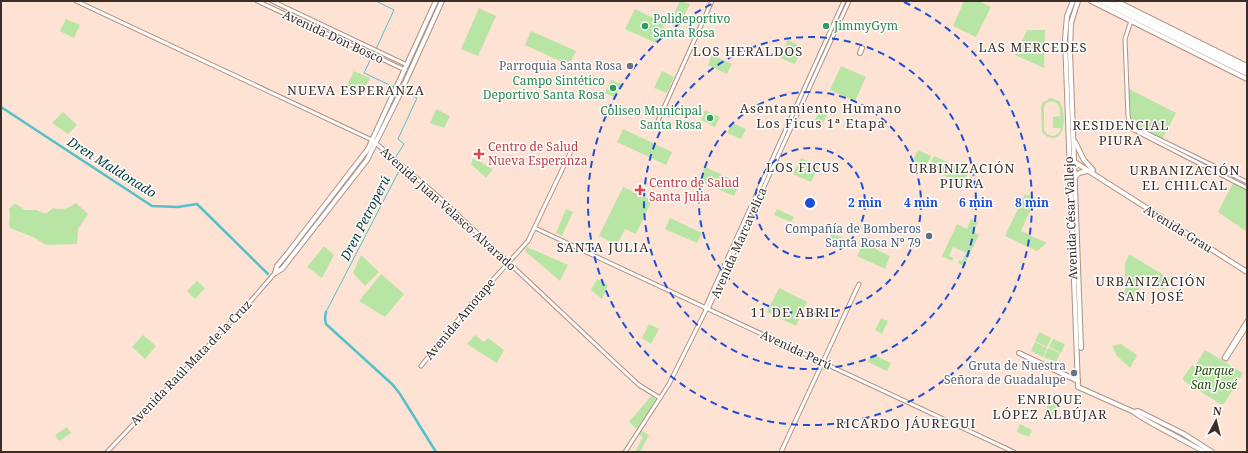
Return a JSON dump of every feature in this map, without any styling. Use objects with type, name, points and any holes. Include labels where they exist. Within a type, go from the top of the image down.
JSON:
[{"type":"main road","name":"Avenida Raúl Mata de la Cruz","points":[[275,273],[283,259],[363,156],[405,70],[436,1]]},
{"type":"main road","name":"Avenida Raúl Mata de la Cruz","points":[[275,273],[282,270],[368,160],[410,73],[442,1]]},
{"type":"main road","name":"Avenida César Vallejo","points":[[1073,1],[1067,16],[1065,38],[1078,387],[1134,412]]},
{"type":"main road","name":"Avenida César Vallejo","points":[[1078,1],[1072,17],[1070,39],[1081,348]]},
{"type":"main road","points":[[1091,1],[1247,79]]},
{"type":"main road","points":[[1100,1],[1247,74]]},
{"type":"main road","points":[[1108,1],[1247,70]]},
{"type":"main road","points":[[1116,1],[1247,66]]},
{"type":"main road","points":[[1112,7],[1121,16]]},
{"type":"main road","points":[[860,53],[862,48]]},
{"type":"main road","name":"Avenida Don Bosco","points":[[407,65],[412,67]]},
{"type":"main road","name":"Avenida Don Bosco","points":[[405,70],[410,73]]},
{"type":"main road","points":[[1073,134],[1080,154],[1093,170]]},
{"type":"main road","name":"Avenida Grau","points":[[1069,159],[1247,272]]},
{"type":"main road","points":[[1075,177],[1079,173],[1087,171]]},
{"type":"main road","points":[[1019,353],[1078,381]]},
{"type":"main road","points":[[1134,412],[1138,411],[1145,414],[1184,434],[1212,452]]},
{"type":"main road","points":[[1134,412],[1136,416],[1164,429],[1205,452]]},
{"type":"street","name":"Avenida Juan Velasco Alvarado","points":[[76,1],[372,140],[441,199],[639,385],[660,398]]},
{"type":"street","name":"Avenida Don Bosco","points":[[257,1],[405,70]]},
{"type":"street","name":"Avenida Don Bosco","points":[[272,1],[407,65]]},
{"type":"street","points":[[657,123],[712,1]]},
{"type":"street","name":"Avenida Marcavelica","points":[[746,224],[844,1]]},
{"type":"street","name":"Avenida Marcavelica","points":[[625,452],[660,398],[707,308],[849,1]]},
{"type":"street","points":[[1131,21],[1125,39],[1128,116],[1130,125],[1134,132],[1247,188]]},
{"type":"street","points":[[1130,125],[1247,182]]},
{"type":"street","name":"Avenida Amotape","points":[[421,366],[528,241],[572,149]]},
{"type":"street","name":"Avenida Perú","points":[[535,228],[1014,452]]},
{"type":"street","name":"Avenida Raúl Mata de la Cruz","points":[[107,452],[249,303],[275,273]]},
{"type":"street","points":[[781,452],[859,284]]},
{"type":"street","points":[[1247,321],[1225,359],[1247,326]]},
{"type":"green space","points":[[680,1],[690,4],[678,27],[669,23]]},
{"type":"green space","points":[[964,1],[979,1],[991,7],[976,37],[953,26]]},
{"type":"green space","points":[[479,8],[496,16],[478,56],[461,49]]},
{"type":"green space","name":"Polideportivo Santa Rosa","points":[[635,9],[665,24],[656,43],[625,29]]},
{"type":"green space","points":[[66,19],[80,25],[74,38],[60,31]]},
{"type":"green space","points":[[1027,30],[1045,30],[1044,68],[1015,55]]},
{"type":"green space","points":[[531,31],[576,51],[569,65],[525,45]]},
{"type":"green space","points":[[788,40],[802,47],[795,64],[780,58]]},
{"type":"green space","points":[[712,55],[732,64],[727,74],[708,65]]},
{"type":"green space","points":[[841,66],[866,77],[855,101],[830,90]]},
{"type":"green space","points":[[354,71],[370,78],[361,96],[345,89]]},
{"type":"green space","points":[[662,71],[674,77],[667,93],[654,88]]},
{"type":"green space","name":"Campo Sintético Deportivo Santa Rosa","points":[[611,80],[621,84],[615,97],[605,93]]},
{"type":"green space","points":[[1129,89],[1176,113],[1162,140],[1137,127],[1133,122],[1130,110]]},
{"type":"green space","points":[[1051,98],[1059,101],[1063,110],[1063,129],[1061,134],[1057,137],[1049,137],[1042,132],[1041,106],[1043,102]],"holes":[[[1052,101],[1055,102],[1060,109],[1061,122],[1060,116],[1053,117],[1053,128],[1061,128],[1059,133],[1054,136],[1048,135],[1044,130],[1044,107],[1046,103]]]},
{"type":"green space","points":[[821,107],[829,110],[823,123],[815,120]]},
{"type":"green space","points":[[436,109],[450,116],[444,128],[430,123]]},
{"type":"green space","name":"Coliseo Municipal Santa Rosa","points":[[705,110],[720,117],[715,127],[701,120]]},
{"type":"green space","points":[[63,112],[77,125],[68,134],[52,123]]},
{"type":"green space","points":[[732,123],[746,129],[741,139],[727,133]]},
{"type":"green space","points":[[623,129],[672,152],[666,165],[617,142]]},
{"type":"green space","points":[[918,150],[931,156],[926,167],[913,160]]},
{"type":"green space","points":[[934,156],[969,172],[963,184],[928,168]]},
{"type":"green space","points":[[473,158],[493,169],[486,178],[471,164]]},
{"type":"green space","points":[[801,158],[819,166],[811,182],[793,174]]},
{"type":"green space","points":[[705,167],[740,183],[734,196],[699,181]]},
{"type":"green space","points":[[1234,183],[1247,190],[1247,232],[1218,212]]},
{"type":"green space","points":[[623,187],[652,200],[636,234],[625,229],[617,245],[599,236]]},
{"type":"green space","points":[[1025,194],[1036,198],[1021,231],[1047,243],[1037,251],[1005,236]]},
{"type":"green space","points":[[76,203],[88,214],[78,229],[77,244],[46,245],[33,237],[10,228],[9,209],[14,204],[25,210],[37,210],[42,213],[47,213],[53,208],[66,208]]},
{"type":"green space","points":[[566,209],[573,212],[562,236],[556,233]]},
{"type":"green space","points":[[777,209],[794,217],[791,222],[774,215]]},
{"type":"green space","points":[[670,218],[702,233],[697,243],[665,229]]},
{"type":"green space","points":[[971,219],[978,222],[973,232],[979,235],[964,266],[958,263],[959,260],[962,261],[966,253],[953,247],[949,256],[954,258],[952,261],[942,256],[957,224],[967,229]]},
{"type":"green space","points":[[832,233],[843,238],[840,247],[828,242]]},
{"type":"green space","points":[[863,243],[890,256],[885,269],[857,256]]},
{"type":"green space","points":[[324,246],[334,255],[322,278],[307,267]]},
{"type":"green space","points":[[527,247],[568,265],[560,281],[525,251]]},
{"type":"green space","points":[[1129,254],[1170,279],[1164,290],[1146,278],[1133,298],[1125,295],[1125,264]]},
{"type":"green space","points":[[361,255],[379,272],[365,286],[353,273]]},
{"type":"green space","points":[[381,274],[404,294],[385,317],[359,301]]},
{"type":"green space","points":[[597,279],[608,285],[602,299],[591,290]]},
{"type":"green space","points":[[197,281],[205,288],[195,299],[187,291]]},
{"type":"green space","points":[[779,288],[807,302],[796,326],[767,312]]},
{"type":"green space","points":[[881,318],[888,321],[882,334],[875,330]]},
{"type":"green space","points":[[649,324],[659,329],[651,344],[642,338]]},
{"type":"green space","points":[[1039,332],[1051,338],[1047,347],[1035,341]]},
{"type":"green space","points":[[143,335],[156,346],[145,359],[132,347]]},
{"type":"green space","points":[[475,335],[484,342],[488,338],[504,350],[497,363],[467,344]]},
{"type":"green space","points":[[1053,339],[1065,344],[1061,353],[1049,347]]},
{"type":"green space","points":[[1035,342],[1047,348],[1043,357],[1031,351]]},
{"type":"green space","points":[[1121,344],[1137,355],[1130,368],[1117,356],[1112,346]]},
{"type":"green space","points":[[1048,348],[1060,353],[1056,363],[1044,357]]},
{"type":"green space","name":"Parque San José","points":[[1205,350],[1243,373],[1224,404],[1220,404],[1184,381],[1183,378],[1192,365],[1195,366]]},
{"type":"green space","points":[[872,354],[891,363],[887,371],[868,362]]},
{"type":"green space","points":[[651,396],[657,400],[637,429],[629,422]]},
{"type":"green space","points":[[1052,396],[1057,406],[1056,417],[1045,412]]},
{"type":"green space","points":[[1020,424],[1032,430],[1029,437],[1017,432]]},
{"type":"green space","points":[[67,427],[71,433],[59,441],[55,435]]},
{"type":"green space","points":[[640,430],[649,435],[640,452],[635,452],[643,437],[638,434]]},
{"type":"waterway","name":"Dren Petroperú","points":[[376,1],[394,10],[376,49]]},
{"type":"waterway","name":"Dren Petroperú","points":[[374,52],[364,73],[394,87]]},
{"type":"waterway","name":"Dren Petroperú","points":[[395,158],[404,144],[398,139],[417,98],[403,91]]},
{"type":"waterway","name":"Dren Maldonado","points":[[1,107],[152,206],[178,207],[197,204],[268,274]]},
{"type":"waterway","name":"Dren Petroperú","points":[[326,312],[401,167],[394,160]]},
{"type":"waterway","points":[[326,312],[326,324],[393,385],[436,452]]},
{"type":"place","name":"Polideportivo Santa Rosa","points":[[645,26]]},
{"type":"place","name":"JimmyGym","points":[[826,26]]},
{"type":"place","name":"Parroquia Santa Rosa","points":[[630,66]]},
{"type":"place","name":"Campo Sintético Deportivo Santa Rosa","points":[[613,88]]},
{"type":"place","name":"Coliseo Municipal Santa Rosa","points":[[710,118]]},
{"type":"place","name":"Centro de Salud Nueva Esperanza","points":[[479,154]]},
{"type":"place","name":"Centro de Salud Santa Julia","points":[[640,190]]},
{"type":"place","name":"Compañía de Bomberos Santa Rosa Nº 79","points":[[929,236]]},
{"type":"place","name":"Gruta de Nuestra Señora de Guadalupe","points":[[1074,373]]},
{"type":"district","name":"LAS MERCEDES","points":[[1033,47]]},
{"type":"district","name":"LOS HERALDOS","points":[[748,51]]},
{"type":"district","name":"NUEVA ESPERANZA","points":[[356,90]]},
{"type":"district","name":"Asentamiento Humano Los Ficus 1ª Etapa","points":[[821,116]]},
{"type":"district","name":"RESIDENCIAL PIURA","points":[[1121,132]]},
{"type":"district","name":"LOS FICUS","points":[[803,167]]},
{"type":"district","name":"URBINIZACIÓN PIURA","points":[[962,176]]},
{"type":"district","name":"URBANIZACIÓN EL CHILCAL","points":[[1185,178]]},
{"type":"district","name":"SANTA JULIA","points":[[603,247]]},
{"type":"district","name":"URBANIZACIÓN SAN JOSÉ","points":[[1151,288]]},
{"type":"district","name":"11 DE ABRIL","points":[[795,312]]},
{"type":"district","name":"ENRIQUE LÓPEZ ALBÚJAR","points":[[1050,406]]},
{"type":"district","name":"RICARDO JÁUREGUI","points":[[906,423]]}]
